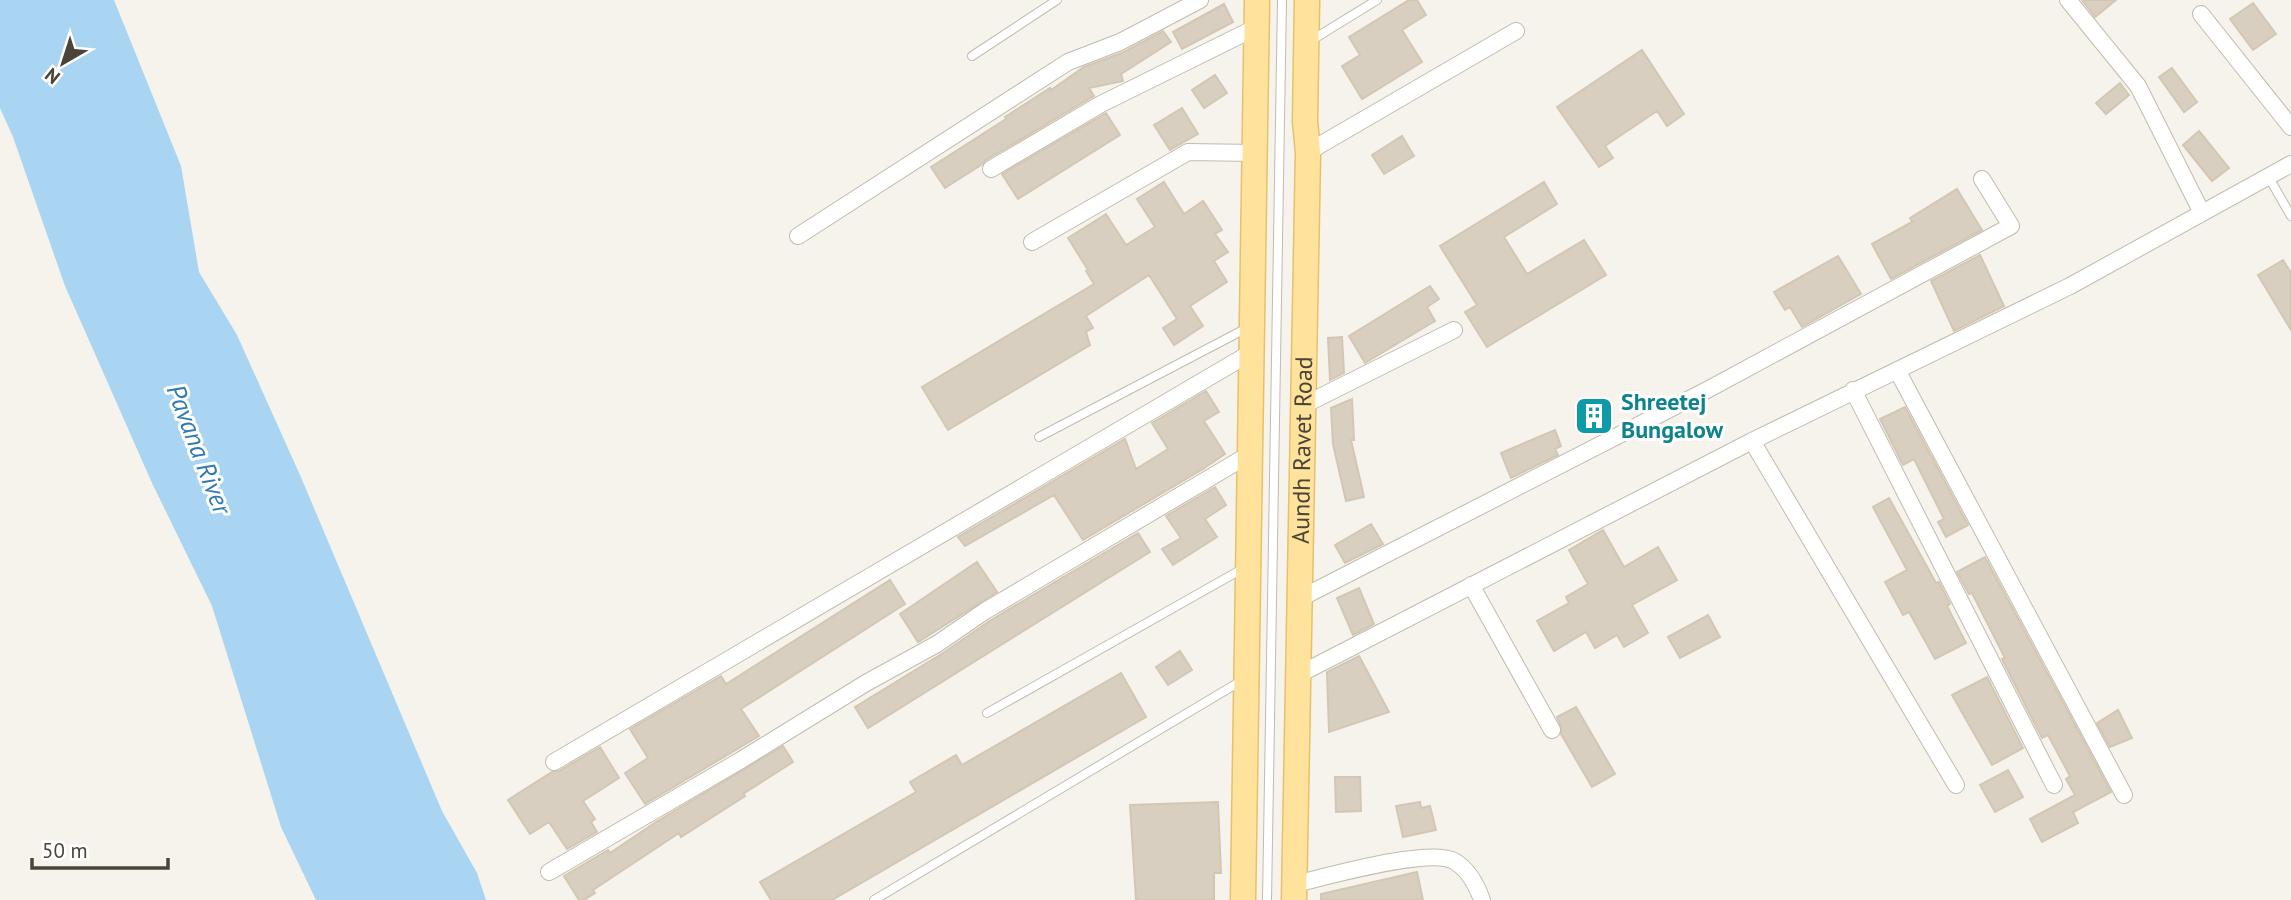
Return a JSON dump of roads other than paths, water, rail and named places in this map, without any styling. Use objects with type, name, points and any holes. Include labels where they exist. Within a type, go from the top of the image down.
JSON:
[{"type":"main road","name":"Aundh Ravet Road","points":[[1243,900],[1257,0]]},
{"type":"main road","name":"Aundh Ravet Road","points":[[1294,892],[1308,152],[1307,0]]},
{"type":"street","points":[[798,236],[1068,62],[1119,42],[1200,0]]},
{"type":"street","points":[[2068,0],[2141,93],[2202,213]]},
{"type":"street","points":[[2201,14],[2291,127]]},
{"type":"street","points":[[990,169],[1101,104],[1257,27]]},
{"type":"street","points":[[1308,152],[1516,31]]},
{"type":"street","points":[[1032,242],[1188,152],[1255,153]]},
{"type":"street","points":[[1298,675],[1752,440],[2070,286],[2291,164]]},
{"type":"street","points":[[1299,599],[1707,390],[2011,226],[1982,179]]},
{"type":"street","points":[[1302,406],[1454,330]]},
{"type":"street","points":[[554,762],[1252,352]]},
{"type":"street","points":[[1897,370],[2124,795]]},
{"type":"street","points":[[1853,390],[2054,785]]},
{"type":"street","points":[[1752,440],[1955,785]]},
{"type":"street","points":[[549,872],[741,760],[866,683],[937,644],[985,611],[1250,454]]},
{"type":"street","points":[[1471,585],[1552,730]]},
{"type":"street","points":[[1294,892],[1424,856],[1454,860],[1475,882],[1482,900]]},
{"type":"lane","points":[[972,56],[1057,0]]},
{"type":"lane","points":[[1267,900],[1282,0]]},
{"type":"lane","points":[[1307,43],[1377,0]]},
{"type":"lane","points":[[2268,176],[2291,216]]},
{"type":"lane","points":[[1039,437],[1252,325]]},
{"type":"lane","points":[[987,713],[1249,566]]},
{"type":"lane","points":[[874,900],[1247,678]]},
{"type":"water","name":"Pavana River","points":[[0,0],[114,0],[181,166],[199,272],[237,335],[300,475],[442,811],[477,873],[486,900],[316,900],[281,827],[212,606],[152,483],[65,286],[13,137],[0,108]]},
{"type":"place","name":"Shreetej Bungalow","points":[[1594,416]]}]
